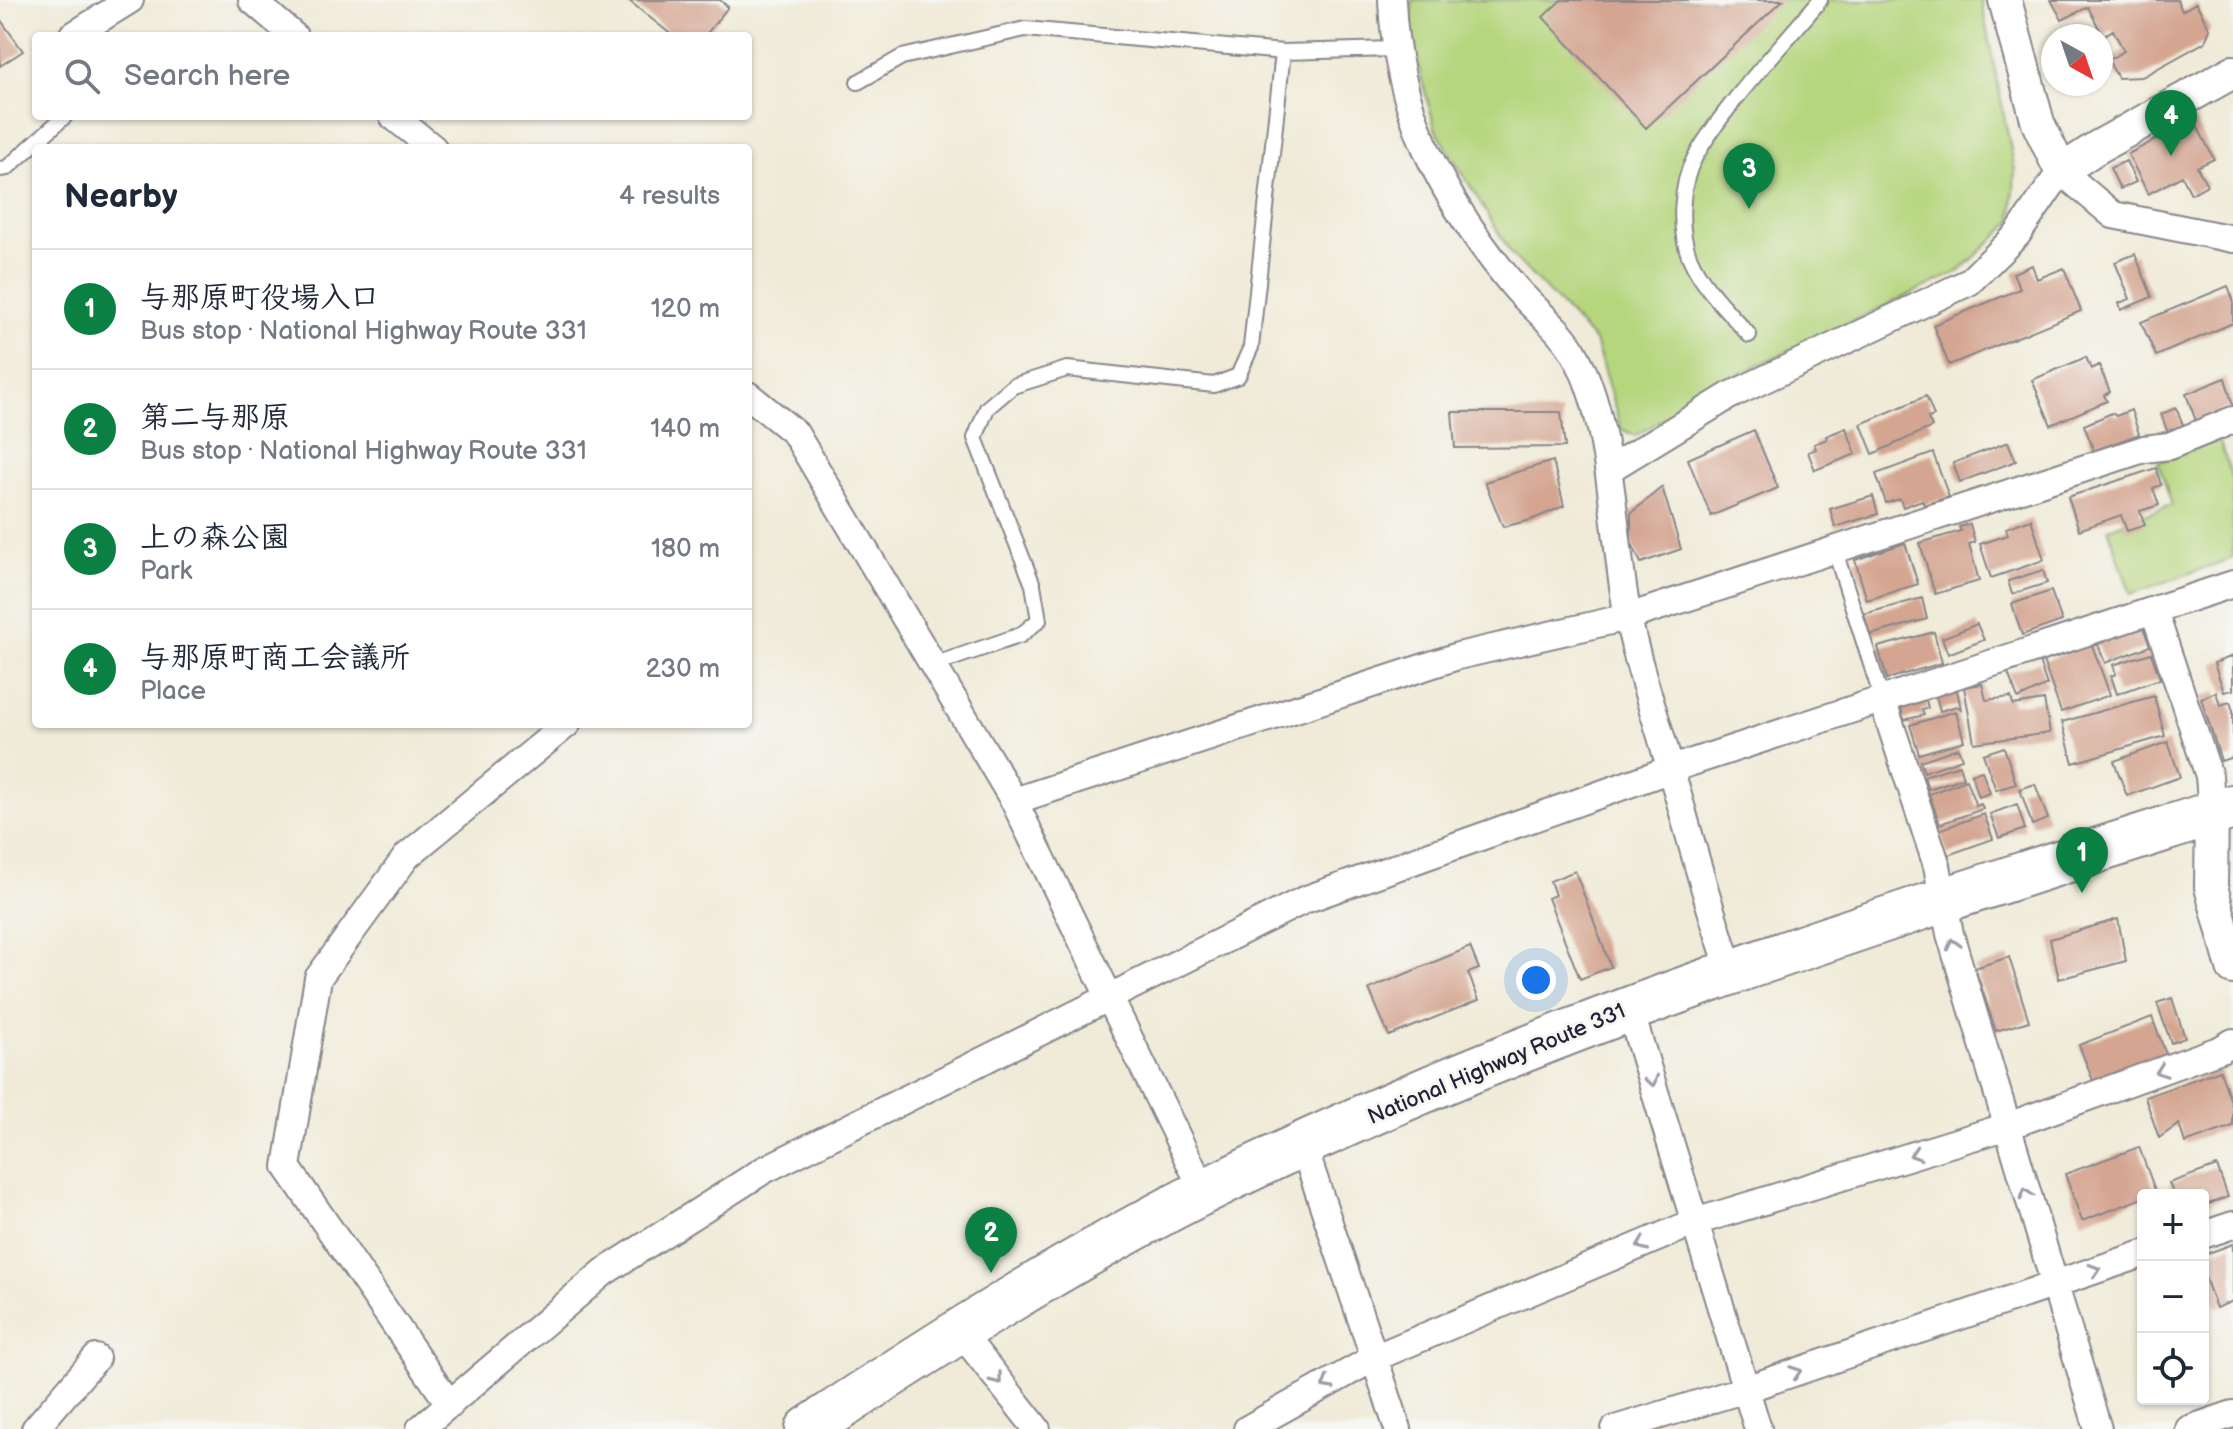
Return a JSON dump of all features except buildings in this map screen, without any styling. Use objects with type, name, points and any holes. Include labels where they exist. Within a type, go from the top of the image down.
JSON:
[{"type":"highway","name":"National Highway Route 331","points":[[808,1429],[958,1329],[1204,1192],[1465,1072],[1629,1007],[2222,810]]},
{"type":"street","points":[[78,32],[130,0]]},
{"type":"street","points":[[252,0],[289,32]]},
{"type":"street","points":[[1392,0],[1394,49],[1420,138],[1444,186],[1514,286],[1572,350],[1588,382],[1608,470],[1628,617],[1731,972]]},
{"type":"street","points":[[2005,0],[2038,123],[2061,171],[2113,215],[2233,239]]},
{"type":"street","points":[[1608,470],[1729,396],[1969,282],[2017,235],[2061,171],[2233,72]]},
{"type":"street","points":[[398,120],[428,144]]},
{"type":"street","points":[[752,398],[795,433],[1014,801],[1204,1192]]},
{"type":"street","points":[[1014,801],[1458,656],[1628,617],[2144,449],[2169,446],[2233,420]]},
{"type":"street","points":[[420,1429],[604,1272],[764,1170],[1304,900],[1671,769],[1883,702],[2233,584]]},
{"type":"street","points":[[2154,611],[2222,810],[2211,887],[2233,968]]},
{"type":"street","points":[[1883,702],[1937,866],[1942,901],[2005,1127],[2098,1429]]},
{"type":"street","points":[[450,1405],[287,1167],[318,978],[407,856],[562,728]]},
{"type":"street","points":[[1629,1007],[1758,1429]]},
{"type":"street","points":[[1247,1429],[1374,1358],[1695,1222],[2005,1127],[2233,1042]]},
{"type":"street","points":[[1303,1145],[1398,1429]]},
{"type":"street","points":[[2209,1233],[2233,1225]]},
{"type":"street","points":[[1615,1429],[1746,1389],[2137,1256]]},
{"type":"street","points":[[958,1329],[1037,1429]]},
{"type":"street","points":[[35,1429],[96,1358]]},
{"type":"street","points":[[2189,1429],[2233,1414]]},
{"type":"lane","points":[[1749,335],[1706,288],[1689,256],[1682,226],[1684,199],[1694,159],[1820,0]]},
{"type":"lane","points":[[858,82],[902,57],[1025,29],[1283,52],[1394,49]]},
{"type":"lane","points":[[933,665],[1021,635],[1039,620],[1033,585],[975,438],[987,408],[1013,386],[1067,369],[1214,385],[1238,376],[1251,347],[1283,52]]},
{"type":"lane","points":[[34,144],[61,120]]},
{"type":"lane","points":[[0,169],[7,168],[32,146]]},
{"type":"lane","points":[[1834,548],[1883,702]]},
{"type":"green space","points":[[1412,0],[1981,0],[2015,170],[2012,222],[1960,271],[1711,387],[1636,436],[1621,429],[1595,341],[1512,255],[1435,128],[1412,43]]},
{"type":"green space","points":[[2219,440],[2233,480],[2233,558],[2131,594],[2108,528],[2172,505],[2158,462]]},
{"type":"place","name":"与那原町商工会議所","points":[[2171,156]]},
{"type":"place","name":"上の森公園","points":[[1749,209]]},
{"type":"place","name":"与那原町役場入口","points":[[2082,893]]},
{"type":"place","name":"第二与那原","points":[[991,1273]]}]
